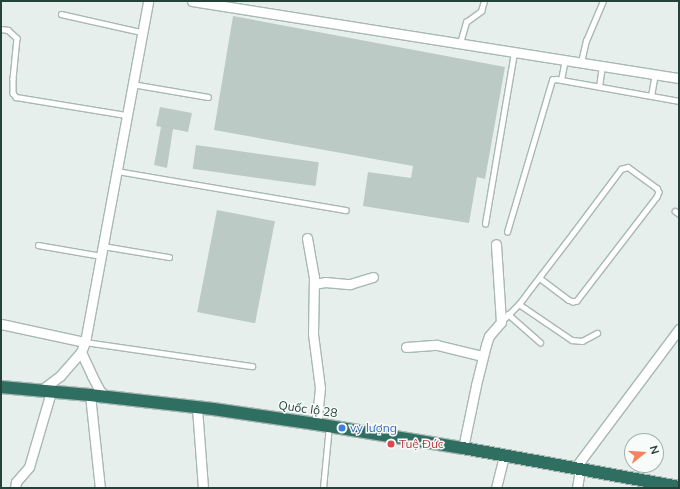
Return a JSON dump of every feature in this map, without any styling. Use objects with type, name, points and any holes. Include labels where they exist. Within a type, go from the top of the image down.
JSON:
[{"type":"highway","name":"Quốc lộ 28","points":[[1,387],[90,395],[316,424],[504,455],[673,487]]},
{"type":"street","points":[[15,488],[16,482],[29,467],[45,392],[81,352],[85,342],[141,32],[148,1]]},
{"type":"street","points":[[192,1],[679,78]]},
{"type":"street","points":[[307,238],[312,255],[314,284],[313,334],[320,388],[316,424]]},
{"type":"street","points":[[463,448],[482,356],[489,336],[501,322],[496,244]]},
{"type":"street","points":[[314,284],[325,282],[350,284],[373,276]]},
{"type":"street","points":[[1,324],[85,342]]},
{"type":"street","points":[[577,488],[578,469],[679,329]]},
{"type":"street","points":[[406,347],[437,345],[482,356]]},
{"type":"street","points":[[81,352],[100,391],[107,398]]},
{"type":"street","points":[[90,395],[100,488]]},
{"type":"street","points":[[198,408],[203,488]]},
{"type":"street","points":[[496,488],[504,455]]},
{"type":"lane","points":[[460,43],[466,22],[481,11],[484,1]]},
{"type":"lane","points":[[582,62],[586,40],[603,1]]},
{"type":"lane","points":[[61,14],[141,32]]},
{"type":"lane","points":[[1,29],[8,30],[17,38],[12,79],[13,93],[16,97],[126,115]]},
{"type":"lane","points":[[485,224],[514,52]]},
{"type":"lane","points":[[561,80],[565,59]]},
{"type":"lane","points":[[599,86],[602,65]]},
{"type":"lane","points":[[651,96],[655,74]]},
{"type":"lane","points":[[506,232],[551,82],[554,79],[679,101]]},
{"type":"lane","points":[[132,84],[208,97]]},
{"type":"lane","points":[[501,322],[519,304],[621,169],[628,167],[657,188],[657,198],[577,301],[572,302],[568,300],[539,278]]},
{"type":"lane","points":[[117,171],[346,210]]},
{"type":"lane","points":[[38,245],[101,256]]},
{"type":"lane","points":[[103,246],[169,257]]},
{"type":"lane","points":[[519,304],[572,340],[582,341],[597,333]]},
{"type":"lane","points":[[508,314],[540,342]]},
{"type":"lane","points":[[85,342],[252,366]]},
{"type":"lane","points":[[323,488],[329,426]]},
{"type":"building","points":[[233,16],[505,67],[485,179],[477,177],[469,223],[363,206],[368,172],[411,178],[413,166],[214,130]]},
{"type":"building","points":[[160,107],[192,113],[188,132],[173,129],[167,168],[154,165],[161,127],[156,126]]},
{"type":"building","points":[[196,145],[319,162],[315,186],[193,169]]},
{"type":"building","points":[[217,210],[275,221],[255,323],[197,312]]},
{"type":"place","name":"vy lượng","points":[[342,428]]},
{"type":"place","name":"Tuệ Đức","points":[[391,444]]}]
